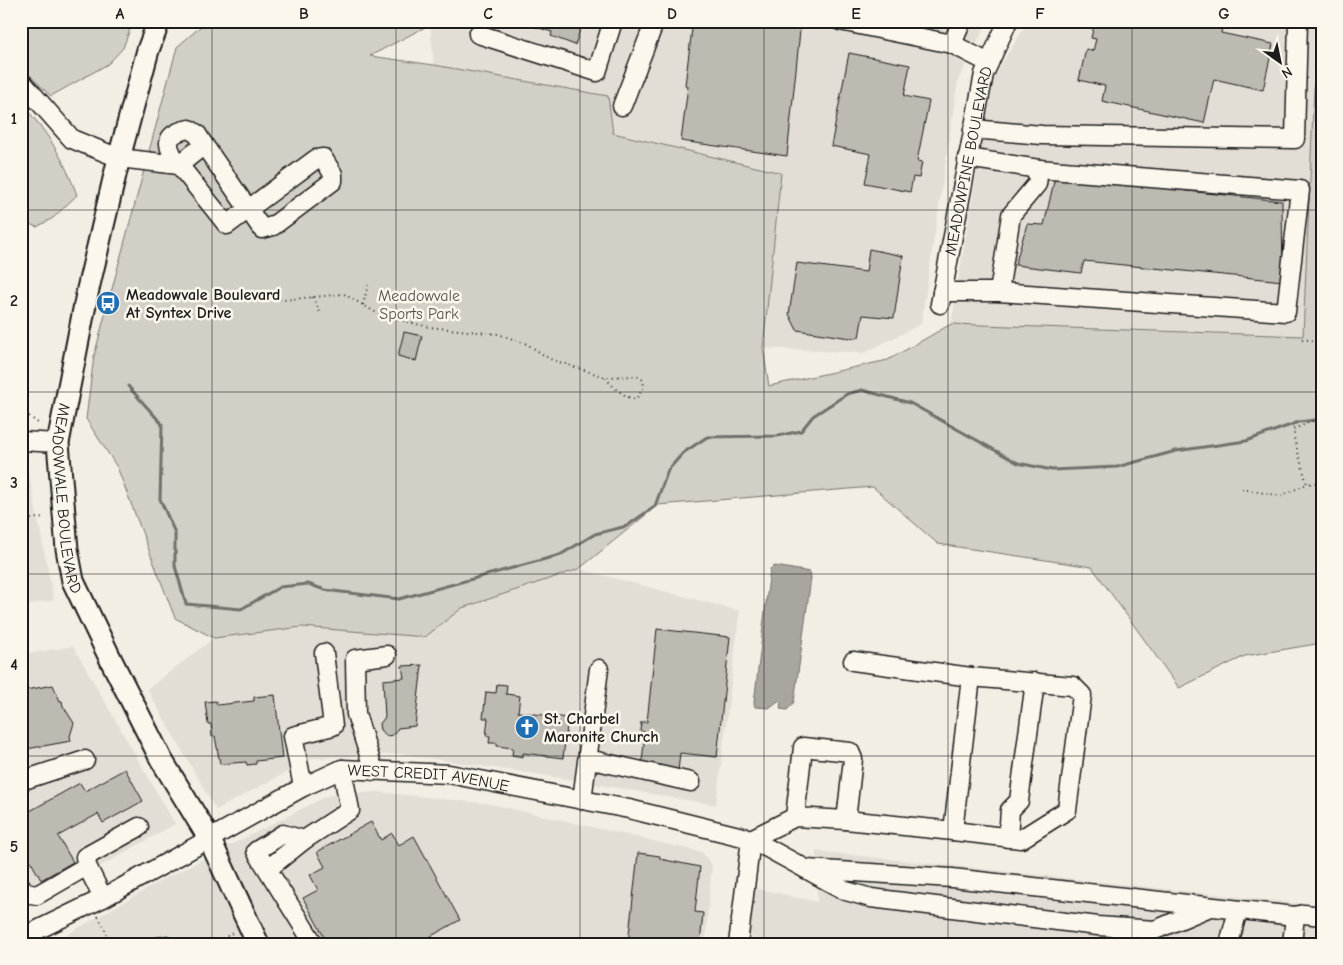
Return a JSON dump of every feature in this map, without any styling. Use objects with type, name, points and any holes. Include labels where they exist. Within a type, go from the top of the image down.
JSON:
[{"type":"main road","name":"MEADOWVALE BOULEVARD","points":[[158,21],[148,50],[119,158],[88,288],[58,442],[67,550],[74,581],[161,759],[209,838],[258,944]]},
{"type":"street","points":[[478,34],[597,72],[613,21]]},
{"type":"street","points":[[622,106],[654,21]]},
{"type":"street","points":[[840,21],[952,44],[989,62]]},
{"type":"street","points":[[952,44],[962,21]]},
{"type":"street","name":"MEADOWPINE BOULEVARD","points":[[1000,292],[941,298],[984,74],[1008,21]]},
{"type":"street","points":[[973,129],[1042,135],[1295,139],[1298,21]]},
{"type":"street","points":[[21,81],[72,139],[119,158],[179,165],[204,145]]},
{"type":"street","points":[[204,145],[197,134],[189,129],[177,132],[169,141],[168,150],[226,225],[249,209],[316,159],[322,158],[333,174],[333,181],[273,226],[262,228],[249,209],[204,145]]},
{"type":"street","points":[[968,158],[1039,169],[1300,190],[1286,312],[1000,292],[1011,215],[1037,184],[1039,169]]},
{"type":"street","points":[[21,440],[58,442]]},
{"type":"street","points":[[303,787],[293,736],[333,726],[324,653]]},
{"type":"street","points":[[374,771],[356,714],[355,659],[387,655]]},
{"type":"street","points":[[738,944],[751,839],[795,817],[846,820],[1021,839],[1067,810],[1082,695],[1073,686],[971,676],[852,661]]},
{"type":"street","points":[[582,800],[599,669]]},
{"type":"street","points":[[953,831],[971,676]]},
{"type":"street","points":[[1008,838],[1010,810],[1019,800],[1035,682]]},
{"type":"street","points":[[795,817],[803,747],[850,752],[853,759],[846,820]]},
{"type":"street","points":[[588,759],[691,782]]},
{"type":"street","points":[[21,781],[85,760]]},
{"type":"street","points":[[314,944],[269,868],[256,851],[283,834],[304,840],[350,810],[342,769]]},
{"type":"street","name":"WEST CREDIT AVENUE","points":[[21,938],[97,901],[303,787],[342,769],[449,774],[629,809],[751,839],[846,891],[870,898],[1098,926],[1155,930],[1210,907]]},
{"type":"street","points":[[97,901],[85,857],[139,827]]},
{"type":"street","points":[[21,886],[24,893],[37,895],[87,866]]},
{"type":"street","points":[[806,869],[952,878],[1295,916],[1304,914],[1322,916]]},
{"type":"street","points":[[1229,944],[1238,910]]},
{"type":"street","points":[[1292,944],[1295,916]]},
{"type":"path","points":[[363,305],[368,285]]},
{"type":"path","points":[[260,295],[284,300],[344,294],[380,315],[429,328],[498,334],[527,344],[550,360],[605,376],[637,376],[643,380],[644,387],[641,395],[636,400],[630,399],[612,385],[605,376]]},
{"type":"path","points":[[313,297],[320,313]]},
{"type":"path","points":[[1302,339],[1322,342]]},
{"type":"path","points":[[21,410],[38,422]]},
{"type":"path","points":[[1307,484],[1294,438],[1294,429],[1322,417]]},
{"type":"path","points":[[1242,489],[1281,496],[1307,484],[1322,482]]},
{"type":"path","points":[[21,521],[43,517]]},
{"type":"path","points":[[97,901],[111,942]]},
{"type":"path","points":[[214,944],[234,932]]},
{"type":"shaded area","points":[[431,21],[988,21],[958,80],[921,324],[864,353],[763,348],[781,173],[613,133],[608,96],[434,65]]},
{"type":"shaded area","points":[[1028,21],[1317,21],[1303,336],[951,324],[993,78]]},
{"type":"shaded area","points":[[25,455],[54,600],[21,606],[21,456]]},
{"type":"shaded area","points":[[775,566],[810,572],[811,578],[794,702],[787,710],[780,709],[781,702],[778,701],[769,708],[755,707],[754,703],[770,569]]},
{"type":"shaded area","points":[[579,569],[740,611],[716,805],[548,776],[401,754],[313,758],[216,810],[147,689],[214,638],[302,627],[425,637],[462,608]]},
{"type":"shaded area","points":[[73,646],[175,824],[21,911],[21,655]]},
{"type":"shaded area","points":[[378,792],[491,804],[702,852],[712,865],[705,944],[43,944],[66,935],[168,877],[329,795]]},
{"type":"shaded area","points":[[816,851],[1322,906],[1322,944],[748,944],[755,888],[817,902]]},
{"type":"green space","points":[[21,21],[133,21],[123,48],[108,64],[51,96],[21,67]]},
{"type":"green space","name":"Meadowvale Sports Park","points":[[207,21],[431,21],[429,25],[370,56],[434,65],[608,96],[613,133],[781,173],[763,348],[769,386],[888,360],[951,324],[1303,336],[1317,21],[1322,21],[1322,643],[1245,656],[1179,688],[1092,567],[938,544],[873,487],[658,505],[579,569],[462,608],[425,637],[302,627],[214,638],[175,618],[117,467],[86,419],[94,356],[177,47]]},
{"type":"green space","points":[[21,103],[54,146],[77,195],[53,218],[37,227],[21,221]]},
{"type":"building","points":[[523,21],[583,21],[575,45],[551,36],[552,32],[523,23]]},
{"type":"building","points":[[693,21],[801,21],[787,156],[681,141],[688,86],[685,85]]},
{"type":"building","points":[[1095,21],[1223,21],[1221,33],[1273,44],[1263,90],[1214,79],[1204,123],[1102,101],[1105,86],[1079,80],[1086,49],[1093,51],[1096,39],[1091,38]]},
{"type":"building","points":[[849,53],[910,65],[904,96],[929,101],[917,161],[922,162],[919,178],[913,177],[910,192],[865,183],[871,154],[831,146]]},
{"type":"building","points":[[1055,177],[1282,201],[1283,281],[1084,261],[1081,273],[1015,265],[1027,224],[1044,225]]},
{"type":"building","points":[[869,249],[903,256],[894,318],[863,315],[859,337],[850,338],[797,330],[789,314],[797,263],[866,272]]},
{"type":"building","points":[[404,332],[422,336],[416,361],[398,356]]},
{"type":"building","points":[[657,629],[730,637],[717,757],[680,753],[678,771],[651,769],[652,764],[642,763],[645,732],[640,731],[641,722],[647,722]]},
{"type":"building","points":[[422,665],[415,726],[398,728],[393,735],[387,736],[380,730],[379,725],[385,717],[383,680],[404,678],[402,666]]},
{"type":"building","name":"St. Charbel Maronite Church","points":[[497,684],[507,685],[506,694],[520,696],[518,712],[568,718],[563,758],[523,753],[523,757],[512,755],[513,748],[497,746],[497,743],[489,743],[490,736],[486,736],[488,718],[483,718],[486,692],[496,693]]},
{"type":"building","points":[[53,685],[60,701],[62,701],[63,706],[74,723],[70,736],[71,741],[21,750],[21,691]]},
{"type":"building","points":[[275,695],[282,758],[256,761],[256,764],[247,765],[246,762],[220,764],[215,736],[212,737],[211,724],[208,724],[205,702],[216,701],[217,705],[254,701],[254,697]]},
{"type":"building","points":[[125,769],[143,801],[103,823],[98,814],[58,836],[73,862],[41,880],[21,844],[21,816],[80,783],[85,791]]},
{"type":"building","points":[[371,822],[381,840],[392,833],[399,845],[414,836],[460,920],[417,944],[367,944],[364,937],[352,944],[328,944],[303,898],[318,890],[310,875],[325,867],[317,852]]},
{"type":"building","points":[[638,853],[660,856],[660,859],[700,867],[695,912],[703,913],[700,944],[628,944]]},
{"type":"building","points":[[168,935],[175,944],[118,944]]},
{"type":"waterway","points":[[128,386],[162,424],[160,499],[175,533],[175,566],[186,604],[241,609],[280,587],[308,584],[325,590],[399,599],[560,555],[595,534],[627,526],[655,506],[668,470],[683,453],[707,437],[777,436],[801,431],[813,416],[847,394],[862,390],[910,403],[1018,463],[1052,470],[1117,467],[1176,451],[1246,441],[1299,422],[1322,419]]},
{"type":"place","name":"Meadowvale Boulevard At Syntex Drive","points":[[108,303]]},
{"type":"place","name":"St. Charbel Maronite Church","points":[[527,727]]}]
